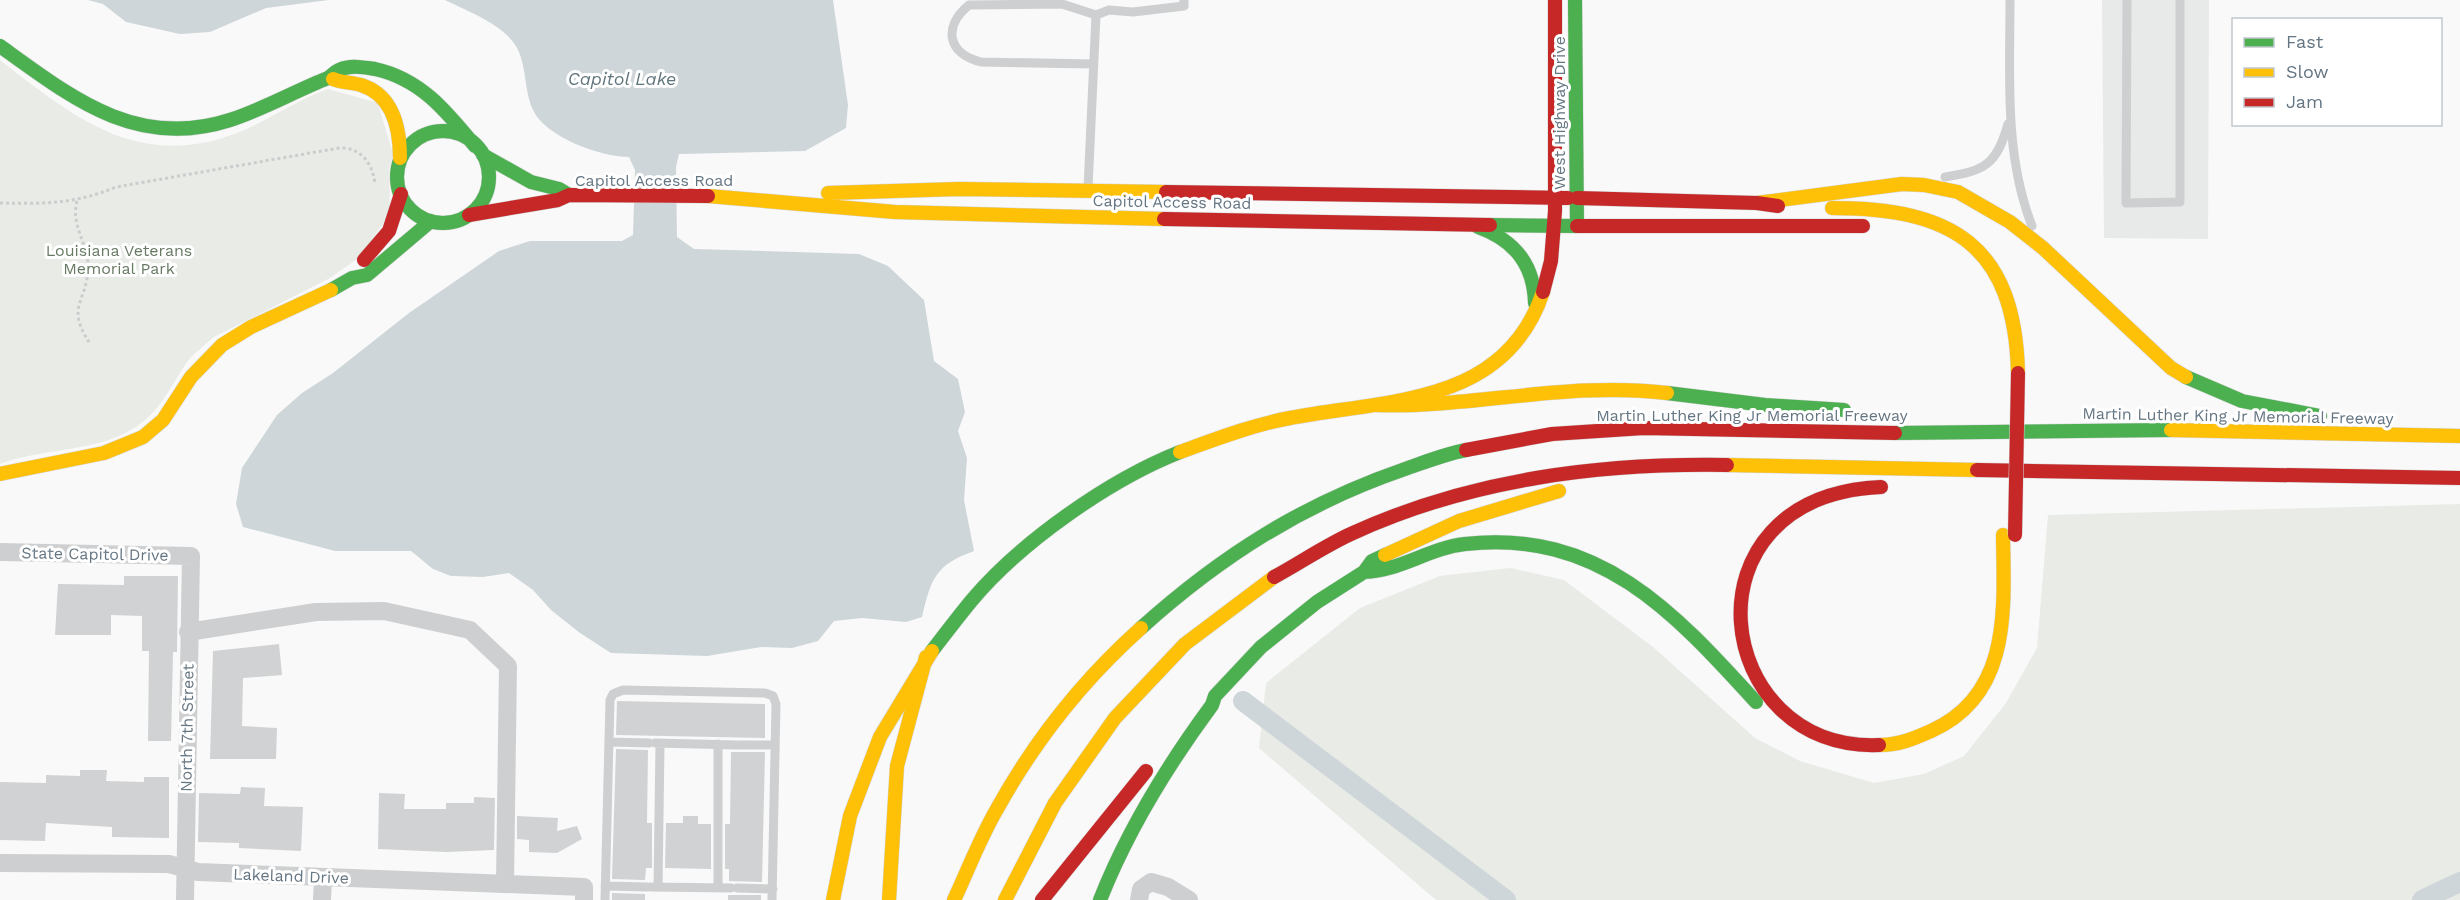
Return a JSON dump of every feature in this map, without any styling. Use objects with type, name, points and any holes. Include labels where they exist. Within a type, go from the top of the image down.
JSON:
[{"type":"main road","name":"West Highway Drive","points":[[1376,405],[1444,389],[1482,373],[1520,340],[1535,315],[1547,279],[1553,225],[1555,0]]},
{"type":"main road","name":"West Highway Drive","points":[[1575,0],[1577,226]]},
{"type":"main road","points":[[0,46],[78,102],[117,120],[148,127],[184,129],[237,119],[312,83],[330,77],[337,70],[356,68],[389,73],[411,82],[439,104],[479,151],[489,173],[488,187],[478,206],[469,215],[453,222],[430,221],[409,208],[401,194],[397,172],[400,158],[400,131],[389,105],[377,93],[364,86],[337,82],[330,77]]},
{"type":"main road","points":[[400,158],[411,142],[432,132],[454,132],[479,151],[531,182],[559,189],[569,195]]},
{"type":"main road","points":[[1756,203],[1883,185],[1924,185],[1958,192],[2010,222],[2043,248],[2171,368],[2201,388],[2263,408],[2415,436]]},
{"type":"main road","name":"Capitol Access Road","points":[[768,199],[846,192],[927,190],[1088,204],[1466,224],[1873,227]]},
{"type":"main road","points":[[352,278],[359,265],[381,243],[394,224],[401,194]]},
{"type":"main road","name":"Capitol Access Road","points":[[469,215],[558,200],[569,195],[768,199],[932,214],[1088,204],[1554,198],[1756,203]]},
{"type":"main road","points":[[1756,203],[1788,207],[1906,213],[1922,217],[1953,231],[1988,263],[2005,290],[2018,333],[2012,373],[2009,535],[2002,623],[1997,654],[1987,679],[1967,706],[1949,722],[1928,735],[1891,746],[1855,746],[1818,736],[1785,714],[1752,674],[1743,648],[1739,606],[1746,574],[1767,535],[1789,514],[1802,505],[1840,490],[1896,487]]},
{"type":"main road","points":[[0,474],[104,453],[143,437],[162,420],[191,377],[222,345],[251,327],[317,298],[352,278],[367,275],[430,221]]},
{"type":"main road","points":[[1466,224],[1501,236],[1520,252],[1535,283],[1535,315]]},
{"type":"main road","points":[[1898,228],[1937,240],[1965,259],[1994,295],[2006,331],[2012,373]]},
{"type":"main road","points":[[833,900],[847,830],[870,760],[893,711],[926,657],[972,600],[1016,554],[1069,514],[1117,484],[1186,450],[1258,425],[1297,415],[1376,405],[1414,406],[1561,390],[1618,388],[1765,405],[1860,411]]},
{"type":"main road","points":[[1953,418],[2076,430]]},
{"type":"main road","name":"Martin Luther King Jr Memorial Freeway","points":[[954,900],[991,819],[1034,747],[1068,700],[1119,645],[1188,584],[1236,550],[1289,518],[1373,479],[1468,448],[1532,436],[1592,429],[1676,428],[1917,433],[2076,430],[2460,436]]},
{"type":"main road","points":[[1100,900],[1136,819],[1180,747],[1212,705],[1215,696],[1247,661],[1292,621],[1364,572],[1372,561],[1459,521],[1530,498],[1609,480],[1659,464]]},
{"type":"main road","points":[[1005,900],[1031,843],[1056,800],[1117,715],[1176,652],[1264,584],[1352,533],[1443,497],[1547,473],[1615,465],[1659,464],[2460,478]]},
{"type":"main road","points":[[1997,488],[2171,474]]},
{"type":"main road","points":[[1946,739],[1985,703],[2006,665],[2014,625],[2009,535]]},
{"type":"main road","points":[[1364,572],[1378,573],[1436,551],[1482,542],[1536,545],[1574,554],[1617,573],[1648,592],[1674,613],[1784,729]]},
{"type":"main road","points":[[889,900],[897,766],[926,657]]},
{"type":"main road","points":[[1042,900],[1205,699],[1215,696]]},
{"type":"street","name":"State Capitol Drive","points":[[0,552],[190,556]]},
{"type":"street","name":"North 7th Street","points":[[184,900],[190,556]]},
{"type":"street","points":[[188,632],[316,612],[384,611],[470,630],[508,666],[505,884]]},
{"type":"street","name":"Lakeland Drive","points":[[0,863],[169,864],[198,872],[505,884],[584,893]]},
{"type":"street","points":[[322,900],[323,878]]},
{"type":"street","points":[[1142,892],[1158,883],[1189,900]]},
{"type":"lane","points":[[1138,0],[1140,11]]},
{"type":"lane","points":[[1093,64],[981,62],[966,58],[955,48],[952,39],[953,24],[960,12],[969,5],[1062,4],[1096,15],[1108,10],[1140,11],[1184,6],[1184,0]]},
{"type":"lane","points":[[2010,0],[2010,119],[2023,202],[2043,248]]},
{"type":"lane","points":[[2127,0],[2126,203],[2180,202],[2180,0]]},
{"type":"lane","points":[[1088,204],[1096,15]]},
{"type":"lane","points":[[1883,185],[1952,176],[1979,168],[1997,155],[2010,119]]},
{"type":"lane","points":[[605,900],[610,700],[613,694],[623,690],[765,693],[773,696],[776,704],[772,900]]},
{"type":"lane","points":[[609,742],[774,745]]},
{"type":"lane","points":[[652,887],[655,744]]},
{"type":"lane","points":[[717,888],[718,744]]},
{"type":"lane","points":[[605,886],[773,889]]},
{"type":"path","points":[[0,203],[77,201],[116,187],[349,147],[359,152],[371,169],[375,183]]},
{"type":"path","points":[[77,201],[75,222],[86,251],[88,270],[77,312],[83,332],[89,342]]},
{"type":"shaded area","points":[[2102,0],[2209,0],[2208,239],[2104,238]]},
{"type":"green space","name":"Louisiana Veterans Memorial Park","points":[[0,60],[54,101],[81,118],[109,132],[138,142],[168,146],[201,143],[237,133],[328,89],[378,103],[393,154],[389,169],[390,214],[357,259],[330,278],[214,337],[196,352],[161,403],[140,424],[125,433],[91,445],[0,464]]},
{"type":"green space","points":[[2460,504],[2460,900],[1436,900],[1259,748],[1266,683],[1360,608],[1440,576],[1510,568],[1564,580],[1653,647],[1755,738],[1800,761],[1874,783],[1924,774],[1964,756],[2006,703],[2037,648],[2048,515]]},
{"type":"water","points":[[88,0],[329,0],[266,8],[210,32],[180,34],[126,22],[103,4]]},
{"type":"water","name":"Capitol Lake","points":[[445,0],[833,0],[848,105],[846,128],[805,151],[679,154],[676,167],[677,237],[694,249],[859,254],[888,266],[924,300],[934,361],[958,379],[965,412],[958,431],[967,458],[964,500],[974,551],[951,562],[937,575],[928,593],[922,617],[906,622],[862,618],[834,621],[818,641],[792,648],[761,647],[707,656],[611,653],[580,633],[551,610],[533,590],[509,573],[483,577],[451,576],[433,569],[411,551],[335,551],[243,527],[236,504],[242,468],[277,415],[302,393],[333,373],[409,313],[499,251],[530,241],[622,241],[633,235],[635,170],[629,157],[589,149],[549,129],[539,120],[533,110],[520,55],[511,40],[495,26]]},
{"type":"building","points":[[124,576],[178,576],[177,652],[173,652],[171,741],[148,741],[149,651],[142,651],[142,616],[111,615],[111,635],[55,635],[58,584],[124,585]]},
{"type":"building","points":[[279,644],[282,675],[243,678],[242,726],[277,728],[276,759],[210,759],[213,651]]},
{"type":"building","points":[[617,701],[765,704],[765,738],[616,735]]},
{"type":"building","points":[[616,749],[648,750],[647,823],[652,823],[652,868],[646,868],[645,880],[612,879]]},
{"type":"building","points":[[731,752],[765,752],[762,882],[729,881],[729,869],[725,869],[725,824],[730,824]]},
{"type":"building","points":[[80,770],[107,770],[106,781],[144,782],[144,777],[169,777],[169,838],[112,837],[112,827],[46,823],[45,841],[0,840],[0,782],[46,783],[46,775],[80,776]]},
{"type":"building","points":[[241,787],[265,788],[264,806],[303,807],[301,851],[239,848],[239,843],[198,842],[199,793],[240,794]]},
{"type":"building","points":[[379,793],[405,794],[404,809],[446,809],[446,803],[474,803],[474,797],[495,798],[494,850],[446,852],[378,849]]},
{"type":"building","points":[[517,816],[558,818],[557,831],[577,826],[582,839],[557,853],[529,852],[529,840],[517,839]]},
{"type":"building","points":[[683,816],[698,816],[698,824],[711,824],[711,869],[665,868],[666,823],[683,823]]},
{"type":"building","points":[[612,893],[645,894],[645,900],[612,900]]},
{"type":"building","points":[[728,895],[761,895],[761,900],[728,900]]},
{"type":"waterway","points":[[1243,701],[1506,900]]},
{"type":"waterway","points":[[2422,900],[2460,882]]},
{"type":"traffic: fast","points":[[1490,225],[1577,226],[1575,0]]},
{"type":"traffic: fast","points":[[0,46],[53,84],[107,114],[135,123],[165,128],[196,128],[230,120],[328,78],[343,68],[375,69],[406,80],[432,98],[475,146]]},
{"type":"traffic: fast","points":[[443,131],[460,135],[475,145],[485,160],[489,177],[485,194],[475,209],[460,219],[443,223],[426,219],[411,209],[401,194],[397,177],[401,160],[411,145],[426,135],[443,131]]},
{"type":"traffic: fast","points":[[483,155],[531,182],[559,189],[569,195]]},
{"type":"traffic: fast","points":[[331,290],[352,278],[367,275],[431,221]]},
{"type":"traffic: fast","points":[[1478,227],[1502,239],[1520,255],[1531,276],[1535,303]]},
{"type":"traffic: fast","points":[[2186,377],[2242,401],[2320,416]]},
{"type":"traffic: fast","points":[[1667,393],[1765,405],[1844,410]]},
{"type":"traffic: fast","points":[[1895,433],[2171,430]]},
{"type":"traffic: fast","points":[[1141,628],[1233,555],[1298,516],[1368,483],[1435,458],[1466,450]]},
{"type":"traffic: fast","points":[[932,651],[992,578],[1041,535],[1124,479],[1180,452]]},
{"type":"traffic: fast","points":[[1364,572],[1390,568],[1439,550],[1465,544],[1513,543],[1555,550],[1594,564],[1630,584],[1695,637],[1756,702]]},
{"type":"traffic: fast","points":[[1100,900],[1136,823],[1179,751],[1212,705],[1215,696],[1261,647],[1317,602],[1364,572],[1372,561],[1385,555]]},
{"type":"traffic: slow","points":[[333,79],[361,85],[381,96],[396,124],[400,158]]},
{"type":"traffic: slow","points":[[1757,203],[1902,184],[1924,185],[1958,192],[2010,222],[2043,248],[2171,368],[2186,377]]},
{"type":"traffic: slow","points":[[828,193],[959,189],[1166,192]]},
{"type":"traffic: slow","points":[[708,196],[895,212],[1164,219]]},
{"type":"traffic: slow","points":[[1832,208],[1874,210],[1911,216],[1943,226],[1969,242],[1989,265],[2005,293],[2014,329],[2018,373]]},
{"type":"traffic: slow","points":[[0,474],[104,453],[143,437],[163,420],[191,377],[222,345],[251,327],[331,290]]},
{"type":"traffic: slow","points":[[1180,452],[1262,424],[1403,400],[1439,391],[1472,377],[1501,357],[1525,329],[1543,292]]},
{"type":"traffic: slow","points":[[1376,405],[1449,403],[1594,390],[1667,393]]},
{"type":"traffic: slow","points":[[2171,430],[2460,436]]},
{"type":"traffic: slow","points":[[1727,465],[1977,470]]},
{"type":"traffic: slow","points":[[1385,555],[1459,521],[1559,491]]},
{"type":"traffic: slow","points":[[1879,745],[1906,741],[1931,731],[1957,715],[1977,695],[1990,672],[1998,647],[2004,591],[2003,535]]},
{"type":"traffic: slow","points":[[1005,900],[1055,803],[1115,718],[1185,644],[1274,577]]},
{"type":"traffic: slow","points":[[954,900],[991,820],[1027,760],[1080,690],[1141,628]]},
{"type":"traffic: slow","points":[[833,900],[850,816],[880,737],[932,651]]},
{"type":"traffic: slow","points":[[889,900],[897,766],[926,657]]},
{"type":"traffic: jam","points":[[1543,292],[1551,261],[1555,211],[1555,0]]},
{"type":"traffic: jam","points":[[1166,192],[1568,198]]},
{"type":"traffic: jam","points":[[364,260],[389,231],[401,194]]},
{"type":"traffic: jam","points":[[469,215],[558,200],[569,195],[708,196]]},
{"type":"traffic: jam","points":[[1577,198],[1757,203],[1778,206]]},
{"type":"traffic: jam","points":[[1164,219],[1490,225]]},
{"type":"traffic: jam","points":[[1577,226],[1863,226]]},
{"type":"traffic: jam","points":[[2015,535],[2018,373]]},
{"type":"traffic: jam","points":[[1466,450],[1552,434],[1644,428],[1895,433]]},
{"type":"traffic: jam","points":[[1274,577],[1333,543],[1398,514],[1489,487],[1584,471],[1631,467],[1727,465]]},
{"type":"traffic: jam","points":[[1977,470],[2460,478]]},
{"type":"traffic: jam","points":[[1879,745],[1823,736],[1780,709],[1752,669],[1741,622],[1747,574],[1771,532],[1815,501],[1881,487]]},
{"type":"traffic: jam","points":[[1042,900],[1146,771]]}]
